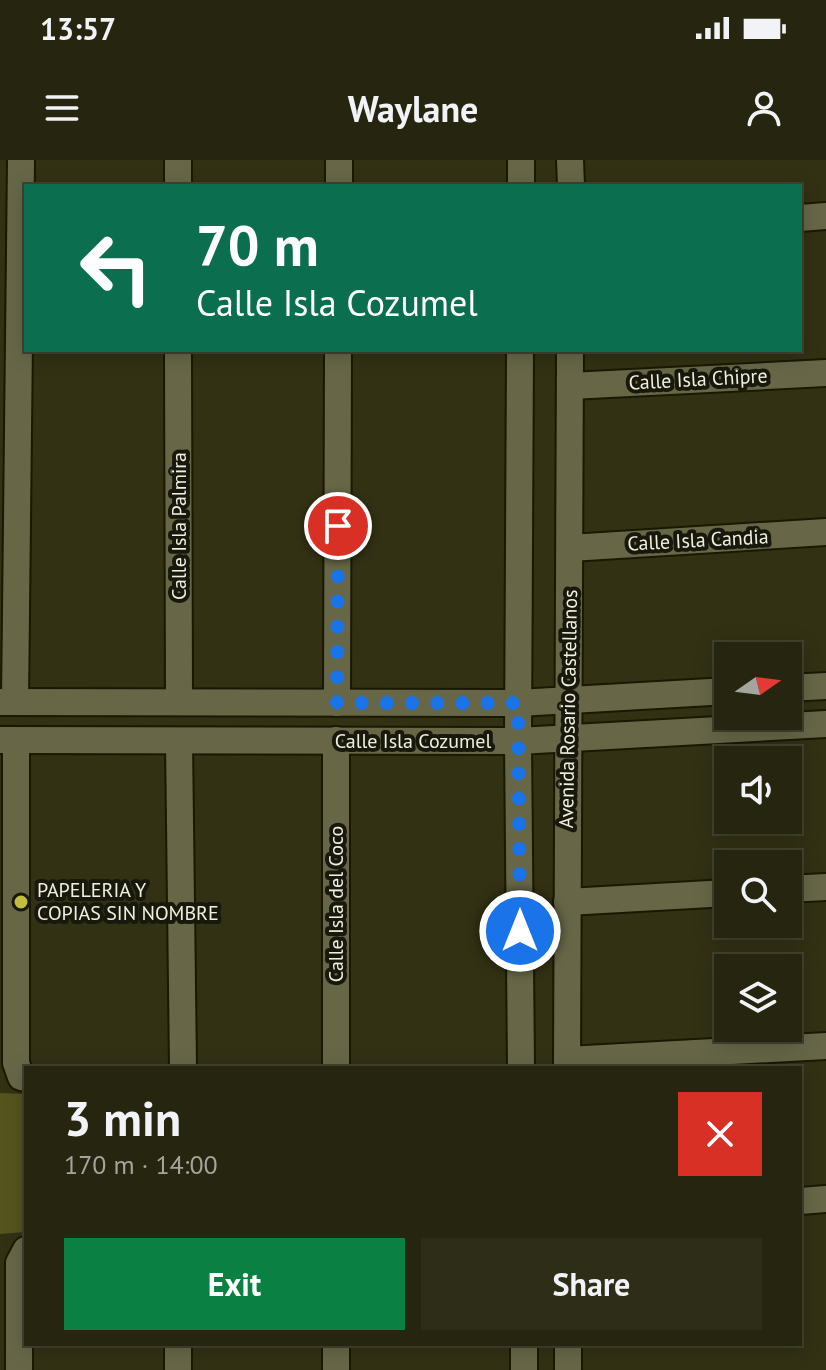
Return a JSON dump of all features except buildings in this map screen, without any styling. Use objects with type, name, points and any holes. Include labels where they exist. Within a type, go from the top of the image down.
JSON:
[{"type":"street","points":[[8,702],[21,160]]},
{"type":"street","points":[[178,160],[178,184]]},
{"type":"street","points":[[339,160],[339,184]]},
{"type":"street","points":[[521,160],[521,184]]},
{"type":"street","points":[[570,160],[571,184]]},
{"type":"street","points":[[802,218],[826,216]]},
{"type":"street","name":"Calle Isla Palmira","points":[[178,352],[179,701]]},
{"type":"street","points":[[337,703],[338,352]]},
{"type":"street","points":[[520,352],[518,741],[521,1066]]},
{"type":"street","name":"Avenida Rosario Castellanos","points":[[567,1064],[570,352]]},
{"type":"street","name":"Calle Isla Chipre","points":[[570,386],[826,373]]},
{"type":"street","name":"Calle Isla Candia","points":[[570,548],[826,532]]},
{"type":"street","points":[[802,687],[826,686]]},
{"type":"street","name":"Calle Isla Cozumel","points":[[8,702],[518,703],[714,692]]},
{"type":"street","name":"Calle Isla Cozumel","points":[[8,740],[518,741],[826,724]]},
{"type":"street","points":[[8,740],[16,1063],[23,1078]]},
{"type":"street","name":"Calle Isla del Coco","points":[[336,740],[336,1066]]},
{"type":"street","points":[[179,741],[183,1066]]},
{"type":"street","points":[[802,888],[826,887]]},
{"type":"street","points":[[567,902],[714,894]]},
{"type":"street","points":[[567,1064],[826,1046]]},
{"type":"street","points":[[802,1201],[826,1199]]},
{"type":"street","points":[[19,1370],[19,1263],[24,1254]]},
{"type":"street","points":[[178,1346],[178,1370]]},
{"type":"street","points":[[336,1346],[336,1370]]},
{"type":"street","points":[[524,1346],[524,1370]]},
{"type":"street","points":[[568,1346],[568,1370]]},
{"type":"shaded area","points":[[0,1093],[24,1094],[24,1232],[0,1234]]},
{"type":"place","name":"PAPELERIA Y COPIAS SIN NOMBRE","points":[[21,902]]},
{"type":"route","points":[[338,526],[337,703],[518,703],[520,931]]}]
